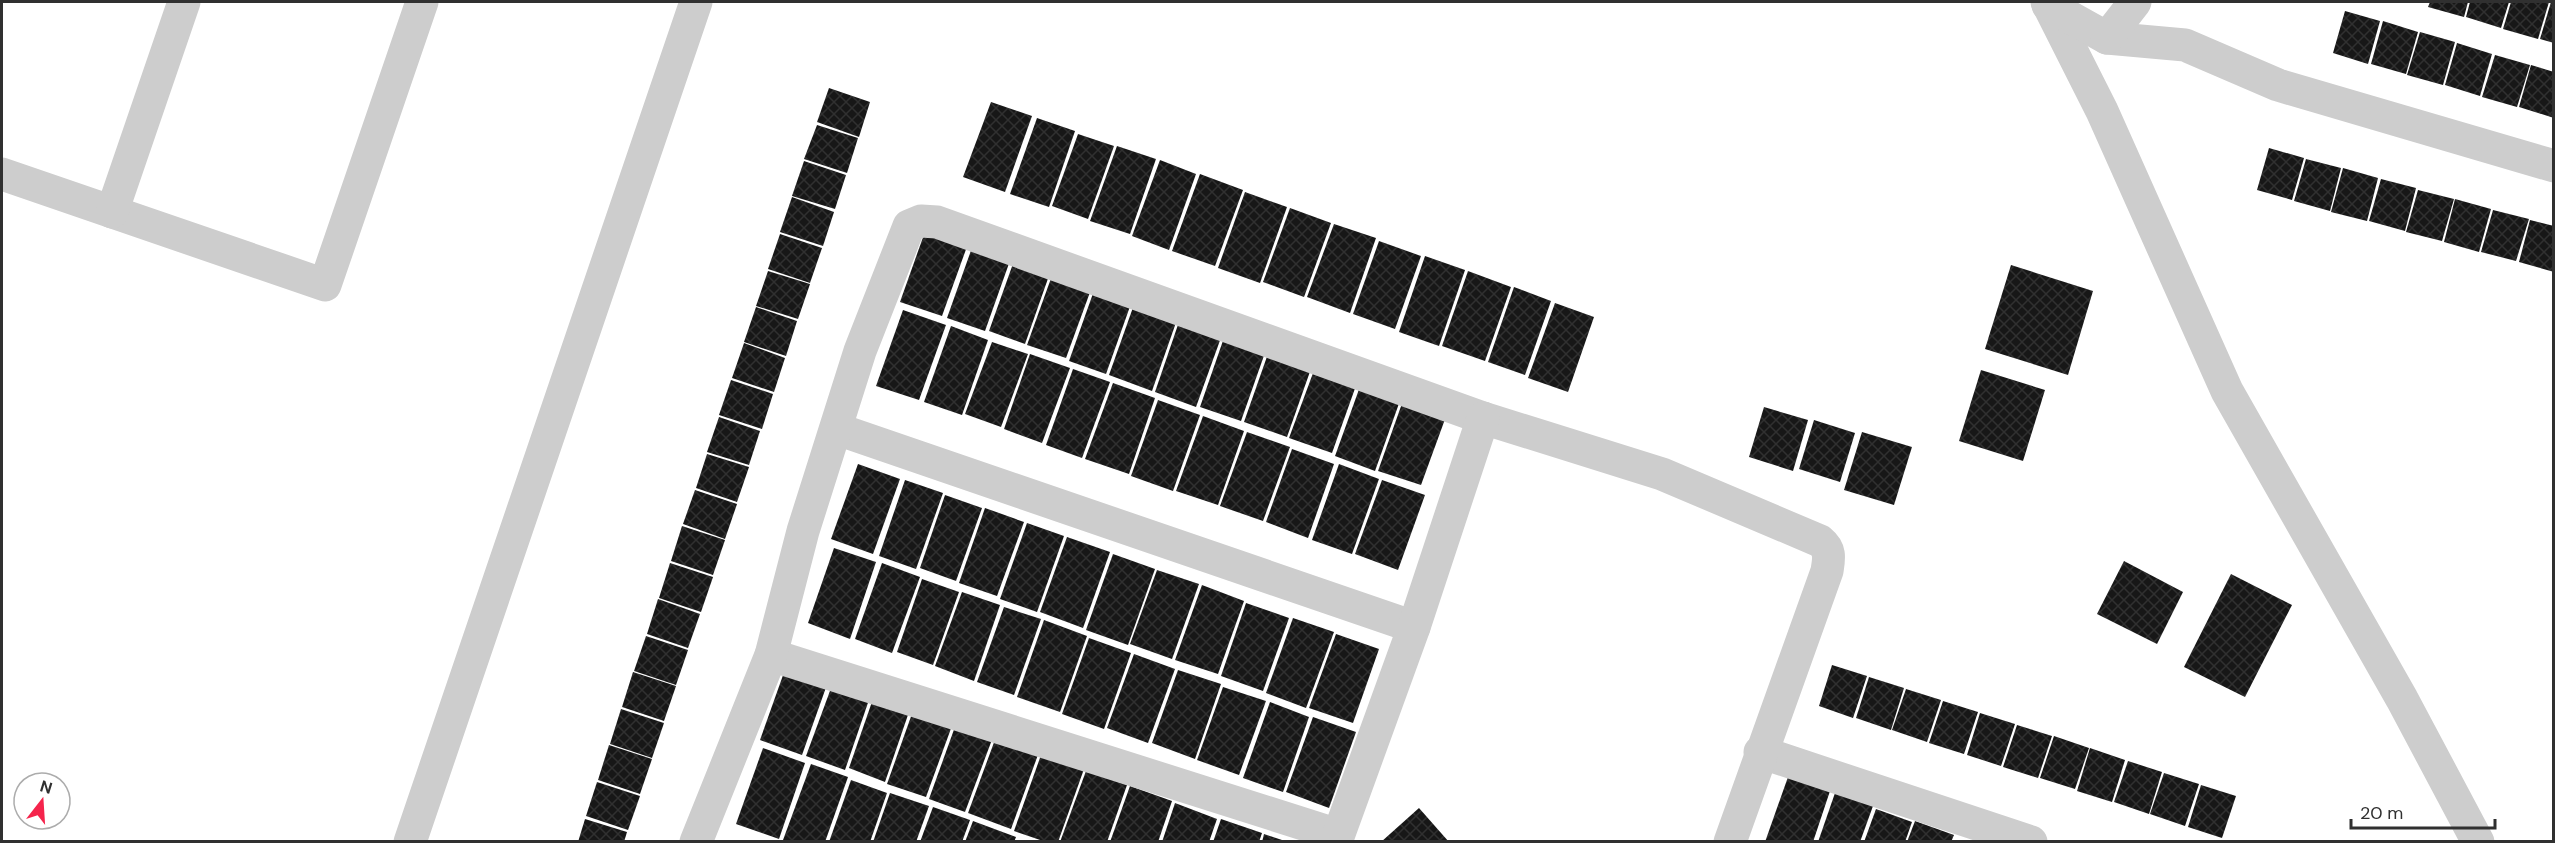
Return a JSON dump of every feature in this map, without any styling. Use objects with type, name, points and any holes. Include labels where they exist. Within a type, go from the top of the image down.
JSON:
[{"type":"street","points":[[112,212],[184,2]]},
{"type":"street","points":[[2,174],[325,285],[422,2]]},
{"type":"street","points":[[410,842],[696,2]]},
{"type":"street","points":[[2107,38],[2135,2]]},
{"type":"street","points":[[2047,3],[2107,38],[2185,45],[2278,85],[2553,166]]},
{"type":"street","points":[[2047,3],[2102,111],[2227,391],[2402,699],[2478,842]]},
{"type":"street","points":[[696,842],[771,656],[803,531],[860,351],[909,226],[921,221],[937,222],[1484,418],[1662,474],[1827,546],[1830,555],[1827,571],[1760,752],[1730,842]]},
{"type":"street","points":[[771,656],[1337,838],[1413,627],[1484,418]]},
{"type":"street","points":[[837,429],[1413,627]]},
{"type":"street","points":[[1760,752],[2031,842]]},
{"type":"building","points":[[2430,2],[2468,2],[2464,17],[2428,7]]},
{"type":"building","points":[[2470,2],[2509,2],[2501,28],[2466,17]]},
{"type":"building","points":[[2511,2],[2549,2],[2538,39],[2503,29]]},
{"type":"building","points":[[2551,2],[2554,2],[2554,43],[2540,39]]},
{"type":"building","points":[[2345,11],[2380,21],[2368,64],[2333,53]]},
{"type":"building","points":[[2383,21],[2418,32],[2406,74],[2371,64]]},
{"type":"building","points":[[2420,32],[2455,42],[2443,85],[2407,75]]},
{"type":"building","points":[[2457,43],[2492,54],[2480,96],[2445,85]]},
{"type":"building","points":[[2495,55],[2530,65],[2517,107],[2482,97]]},
{"type":"building","points":[[2531,65],[2554,72],[2554,118],[2519,107]]},
{"type":"building","points":[[829,88],[870,102],[859,137],[817,122]]},
{"type":"building","points":[[991,102],[1032,116],[1005,192],[963,177]]},
{"type":"building","points":[[1037,118],[1075,131],[1049,207],[1010,194]]},
{"type":"building","points":[[817,125],[858,138],[847,173],[804,159]]},
{"type":"building","points":[[1078,134],[1114,146],[1088,219],[1052,206]]},
{"type":"building","points":[[1117,146],[1156,159],[1130,234],[1090,221]]},
{"type":"building","points":[[2269,148],[2304,158],[2292,200],[2257,190]]},
{"type":"building","points":[[2306,159],[2341,168],[2330,211],[2294,201]]},
{"type":"building","points":[[1160,160],[1196,174],[1169,250],[1132,236]]},
{"type":"building","points":[[804,161],[846,175],[835,209],[792,196]]},
{"type":"building","points":[[2343,168],[2378,178],[2367,221],[2331,212]]},
{"type":"building","points":[[1200,174],[1243,190],[1215,266],[1172,251]]},
{"type":"building","points":[[2381,179],[2416,188],[2405,231],[2369,221]]},
{"type":"building","points":[[2418,190],[2454,199],[2442,241],[2406,232]]},
{"type":"building","points":[[1245,192],[1287,207],[1260,283],[1218,268]]},
{"type":"building","points":[[792,197],[834,212],[823,246],[780,232]]},
{"type":"building","points":[[2455,199],[2491,209],[2479,252],[2444,242]]},
{"type":"building","points":[[1290,208],[1331,223],[1304,297],[1263,282]]},
{"type":"building","points":[[2493,210],[2529,219],[2516,261],[2481,252]]},
{"type":"building","points":[[2530,220],[2554,226],[2554,272],[2519,262]]},
{"type":"building","points":[[1334,224],[1376,238],[1350,313],[1307,297]]},
{"type":"building","points":[[927,226],[969,241],[942,316],[900,302]]},
{"type":"building","points":[[780,234],[822,248],[810,283],[768,269]]},
{"type":"building","points":[[1379,241],[1421,256],[1395,329],[1353,314]]},
{"type":"building","points":[[974,242],[1012,255],[985,331],[947,318]]},
{"type":"building","points":[[1425,256],[1465,270],[1439,346],[1399,332]]},
{"type":"building","points":[[1015,258],[1051,270],[1025,344],[989,331]]},
{"type":"building","points":[[2011,265],[2093,291],[2068,375],[1985,349]]},
{"type":"building","points":[[1054,270],[1093,284],[1066,358],[1027,345]]},
{"type":"building","points":[[768,271],[810,284],[798,319],[756,306]]},
{"type":"building","points":[[1468,271],[1511,287],[1485,361],[1442,346]]},
{"type":"building","points":[[1096,285],[1133,298],[1106,374],[1069,361]]},
{"type":"building","points":[[1514,287],[1551,301],[1525,375],[1488,362]]},
{"type":"building","points":[[1136,299],[1179,314],[1152,391],[1109,375]]},
{"type":"building","points":[[1555,303],[1594,317],[1568,392],[1528,378]]},
{"type":"building","points":[[756,307],[797,321],[786,356],[744,342]]},
{"type":"building","points":[[903,310],[946,325],[919,400],[876,386]]},
{"type":"building","points":[[1181,316],[1223,332],[1196,407],[1155,392]]},
{"type":"building","points":[[951,326],[988,340],[962,415],[924,402]]},
{"type":"building","points":[[1226,332],[1267,347],[1241,421],[1200,407]]},
{"type":"building","points":[[992,342],[1028,354],[1001,427],[965,414]]},
{"type":"building","points":[[744,343],[785,358],[774,392],[732,378]]},
{"type":"building","points":[[1270,348],[1313,363],[1287,437],[1244,422]]},
{"type":"building","points":[[1030,354],[1070,368],[1042,443],[1004,429]]},
{"type":"building","points":[[1316,365],[1358,380],[1332,453],[1289,438]]},
{"type":"building","points":[[1073,369],[1110,382],[1082,458],[1046,445]]},
{"type":"building","points":[[1981,370],[2045,390],[2023,461],[1959,441]]},
{"type":"building","points":[[731,380],[773,394],[762,429],[719,415]]},
{"type":"building","points":[[1362,381],[1402,395],[1375,471],[1335,456]]},
{"type":"building","points":[[1113,383],[1155,398],[1129,474],[1085,459]]},
{"type":"building","points":[[1405,395],[1448,411],[1421,485],[1378,471]]},
{"type":"building","points":[[1158,400],[1200,415],[1173,491],[1131,476]]},
{"type":"building","points":[[1764,407],[1808,420],[1793,471],[1749,457]]},
{"type":"building","points":[[1203,416],[1244,431],[1218,505],[1176,491]]},
{"type":"building","points":[[719,417],[760,431],[749,465],[707,452]]},
{"type":"building","points":[[1814,420],[1855,433],[1840,482],[1799,469]]},
{"type":"building","points":[[1247,432],[1290,447],[1263,521],[1220,506]]},
{"type":"building","points":[[1862,432],[1912,447],[1894,505],[1844,490]]},
{"type":"building","points":[[1292,449],[1334,464],[1308,538],[1266,522]]},
{"type":"building","points":[[707,454],[749,467],[737,502],[696,488]]},
{"type":"building","points":[[858,464],[900,479],[873,554],[831,539]]},
{"type":"building","points":[[1339,464],[1379,479],[1352,554],[1312,540]]},
{"type":"building","points":[[905,480],[943,493],[916,569],[879,556]]},
{"type":"building","points":[[1382,480],[1425,495],[1398,570],[1355,554]]},
{"type":"building","points":[[695,490],[737,504],[725,539],[683,524]]},
{"type":"building","points":[[945,495],[982,508],[956,581],[920,568]]},
{"type":"building","points":[[985,508],[1024,522],[997,596],[959,583]]},
{"type":"building","points":[[1027,523],[1064,536],[1037,612],[1000,599]]},
{"type":"building","points":[[682,526],[725,540],[713,575],[671,561]]},
{"type":"building","points":[[1067,537],[1110,552],[1083,628],[1040,612]]},
{"type":"building","points":[[834,548],[876,562],[850,639],[808,623]]},
{"type":"building","points":[[1113,554],[1155,569],[1128,645],[1086,630]]},
{"type":"building","points":[[2124,561],[2183,592],[2157,644],[2097,614]]},
{"type":"building","points":[[670,563],[713,577],[701,612],[659,598]]},
{"type":"building","points":[[882,563],[920,577],[892,653],[855,639]]},
{"type":"building","points":[[1157,570],[1199,584],[1172,659],[1130,644]]},
{"type":"building","points":[[2231,574],[2292,605],[2245,697],[2184,667]]},
{"type":"building","points":[[922,579],[959,592],[933,665],[897,652]]},
{"type":"building","points":[[1202,585],[1244,601],[1218,674],[1175,660]]},
{"type":"building","points":[[962,592],[1000,605],[974,681],[935,666]]},
{"type":"building","points":[[658,599],[700,614],[688,648],[647,634]]},
{"type":"building","points":[[1246,603],[1289,618],[1263,691],[1221,676]]},
{"type":"building","points":[[1004,607],[1041,619],[1014,695],[977,682]]},
{"type":"building","points":[[1293,618],[1334,632],[1306,708],[1266,693]]},
{"type":"building","points":[[1044,620],[1087,636],[1060,712],[1017,697]]},
{"type":"building","points":[[1336,634],[1379,649],[1353,723],[1309,708]]},
{"type":"building","points":[[646,636],[688,650],[676,685],[634,671]]},
{"type":"building","points":[[1089,638],[1131,653],[1104,729],[1062,714]]},
{"type":"building","points":[[1134,654],[1175,669],[1148,743],[1107,728]]},
{"type":"building","points":[[787,664],[829,679],[802,755],[760,740]]},
{"type":"building","points":[[1832,665],[1867,676],[1853,718],[1819,706]]},
{"type":"building","points":[[1178,670],[1221,684],[1195,759],[1152,743]]},
{"type":"building","points":[[633,672],[676,686],[664,721],[622,707]]},
{"type":"building","points":[[1869,677],[1904,688],[1891,730],[1856,718]]},
{"type":"building","points":[[834,680],[871,694],[845,770],[806,756]]},
{"type":"building","points":[[1223,687],[1266,701],[1239,775],[1197,760]]},
{"type":"building","points":[[1906,689],[1941,700],[1927,742],[1892,730]]},
{"type":"building","points":[[874,696],[910,709],[885,782],[849,768]]},
{"type":"building","points":[[1943,701],[1978,712],[1964,754],[1929,743]]},
{"type":"building","points":[[1270,702],[1309,717],[1283,792],[1243,778]]},
{"type":"building","points":[[914,708],[953,723],[926,797],[887,784]]},
{"type":"building","points":[[621,709],[664,723],[652,758],[610,744]]},
{"type":"building","points":[[1980,713],[2015,724],[2001,766],[1967,755]]},
{"type":"building","points":[[1313,717],[1356,732],[1329,808],[1286,792]]},
{"type":"building","points":[[956,724],[993,737],[965,812],[929,799]]},
{"type":"building","points":[[2017,725],[2052,736],[2038,778],[2003,767]]},
{"type":"building","points":[[2054,736],[2089,748],[2075,789],[2040,778]]},
{"type":"building","points":[[996,737],[1039,752],[1011,829],[968,813]]},
{"type":"building","points":[[609,745],[652,759],[640,794],[598,780]]},
{"type":"building","points":[[763,748],[805,763],[779,839],[736,824]]},
{"type":"building","points":[[2090,748],[2125,760],[2112,802],[2077,791]]},
{"type":"building","points":[[1041,755],[1084,769],[1058,842],[1046,842],[1014,831]]},
{"type":"building","points":[[2128,761],[2162,772],[2149,814],[2114,802]]},
{"type":"building","points":[[811,764],[848,777],[825,842],[787,842],[783,840]]},
{"type":"building","points":[[1086,771],[1127,785],[1107,842],[1060,842]]},
{"type":"building","points":[[2164,773],[2199,784],[2185,826],[2150,814]]},
{"type":"building","points":[[1788,777],[1830,791],[1813,842],[1765,842]]},
{"type":"building","points":[[851,780],[887,793],[870,842],[829,842]]},
{"type":"building","points":[[597,782],[640,796],[628,830],[586,816]]},
{"type":"building","points":[[2201,785],[2236,796],[2222,838],[2188,827]]},
{"type":"building","points":[[1130,786],[1172,801],[1158,842],[1110,842]]},
{"type":"building","points":[[890,793],[929,806],[916,842],[873,842]]},
{"type":"building","points":[[1835,793],[1873,806],[1860,842],[1818,842]]},
{"type":"building","points":[[1175,803],[1217,819],[1209,842],[1162,842]]},
{"type":"building","points":[[933,807],[970,820],[962,842],[920,842]]},
{"type":"building","points":[[1419,808],[1449,842],[1381,842]]},
{"type":"building","points":[[1876,809],[1912,822],[1905,842],[1864,842]]},
{"type":"building","points":[[585,819],[627,832],[624,842],[578,842]]},
{"type":"building","points":[[1221,819],[1262,833],[1259,842],[1213,842]]},
{"type":"building","points":[[973,821],[1016,837],[1014,842],[965,842]]},
{"type":"building","points":[[1915,821],[1954,835],[1951,842],[1907,842]]},
{"type":"building","points":[[1264,834],[1285,841],[1285,842],[1262,842]]}]
